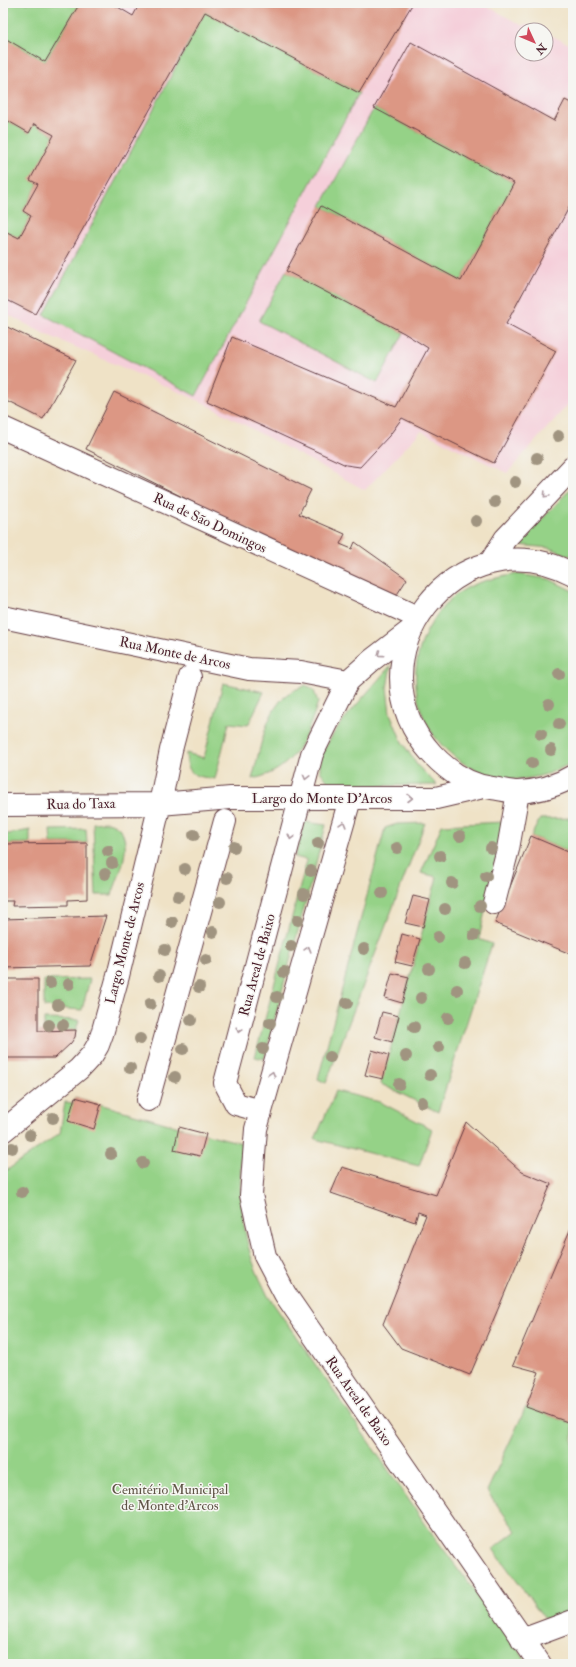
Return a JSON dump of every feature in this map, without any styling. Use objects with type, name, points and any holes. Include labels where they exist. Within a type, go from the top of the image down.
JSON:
[{"type":"street","name":"Rua de São Domingos","points":[[3,428],[414,624]]},
{"type":"street","points":[[490,563],[505,539],[573,467]]},
{"type":"street","points":[[569,782],[518,792],[482,787],[460,777],[441,763],[424,745],[412,724],[404,701],[402,677],[404,653],[414,624],[428,602],[441,589],[456,578],[472,569],[490,563],[509,560],[527,560],[546,563],[573,574]]},
{"type":"street","name":"Rua Monte de Arcos","points":[[3,617],[249,669],[301,672],[348,681]]},
{"type":"street","points":[[348,681],[414,624]]},
{"type":"street","points":[[160,804],[171,750],[190,677]]},
{"type":"street","name":"Rua Areal de Baixo","points":[[261,1111],[236,1104],[225,1083],[312,754],[348,681]]},
{"type":"street","name":"Largo do Monte D'Arcos","points":[[160,804],[231,798],[436,798],[482,787]]},
{"type":"street","points":[[494,903],[508,849],[518,792]]},
{"type":"street","name":"Rua Areal de Baixo","points":[[350,799],[256,1129],[251,1196],[265,1256],[290,1300],[423,1492],[522,1640],[540,1664]]},
{"type":"street","name":"Rua do Taxa","points":[[3,805],[160,804]]},
{"type":"street","name":"Largo Monte de Arcos","points":[[3,1131],[79,1069],[92,1055],[102,1034],[160,804]]},
{"type":"street","points":[[148,1100],[225,822]]},
{"type":"street","points":[[522,1640],[573,1621]]},
{"type":"shaded area","points":[[3,3],[482,3],[516,22],[514,22],[514,62],[554,62],[554,37],[573,46],[573,399],[507,473],[421,431],[365,490],[202,402],[43,333],[3,312]]},
{"type":"green space","points":[[3,3],[80,3],[45,62],[3,37]]},
{"type":"green space","points":[[205,12],[359,93],[196,396],[44,315]]},
{"type":"green space","points":[[374,108],[514,183],[461,281],[321,206]]},
{"type":"green space","points":[[3,118],[29,133],[34,124],[54,135],[31,180],[38,184],[23,211],[31,216],[19,238],[3,230]]},
{"type":"green space","points":[[286,271],[404,333],[377,383],[259,321]]},
{"type":"green space","points":[[573,486],[573,557],[550,548],[518,545]]},
{"type":"green space","points":[[517,574],[549,579],[573,591],[573,762],[553,772],[540,776],[507,779],[483,773],[472,768],[454,757],[440,743],[428,727],[421,709],[416,690],[416,670],[419,650],[427,631],[436,616],[448,602],[457,594],[471,586]]},
{"type":"green space","points":[[391,665],[387,688],[390,713],[402,742],[417,765],[437,785],[345,786],[329,783],[320,771],[320,755],[340,724]]},
{"type":"green space","points":[[223,683],[264,692],[248,725],[229,723],[215,779],[197,776],[190,771],[186,753],[204,758]]},
{"type":"green space","points":[[306,685],[314,691],[318,702],[309,729],[303,741],[288,761],[278,769],[266,775],[252,779],[264,734],[273,713],[286,695]]},
{"type":"green space","points":[[573,818],[573,854],[531,836],[540,819]]},
{"type":"green space","points":[[304,822],[326,825],[264,1059],[255,1057],[307,860],[295,857]]},
{"type":"green space","points":[[504,822],[479,939],[492,944],[438,1112],[381,1084],[437,877],[421,873],[442,825]]},
{"type":"green space","points":[[93,823],[112,823],[119,828],[123,835],[125,852],[121,870],[112,895],[96,895]]},
{"type":"green space","points":[[425,823],[326,1083],[318,1079],[385,828],[397,824]]},
{"type":"green space","points":[[86,829],[87,843],[51,843],[50,830]]},
{"type":"green space","points":[[30,830],[30,843],[3,844],[3,835]]},
{"type":"green space","points":[[90,979],[82,1010],[44,1007],[44,980]]},
{"type":"green space","points":[[44,1019],[79,1020],[76,1030],[44,1031]]},
{"type":"green space","points":[[336,1091],[380,1102],[432,1129],[419,1166],[315,1139]]},
{"type":"green space","name":"Cemitério Municipal de Monte d'Arcos","points":[[75,1097],[179,1127],[242,1143],[241,1188],[245,1233],[258,1275],[268,1296],[433,1535],[529,1664],[3,1664],[3,1173],[60,1133],[65,1102],[73,1103]]},
{"type":"green space","points":[[526,1407],[573,1424],[573,1610],[545,1619],[493,1549],[516,1531],[487,1491]]},
{"type":"building","points":[[80,3],[111,3],[133,16],[140,3],[413,3],[359,93],[205,12],[35,314],[3,298],[3,230],[19,238],[31,216],[23,211],[38,184],[30,180],[54,135],[34,124],[29,133],[3,118],[3,37],[45,62]]},
{"type":"building","points":[[411,42],[554,121],[565,100],[573,104],[573,200],[506,324],[556,351],[494,463],[402,418],[389,436],[360,467],[346,465],[207,401],[232,337],[396,407],[428,348],[404,333],[286,271],[321,206],[461,281],[514,183],[374,108]]},
{"type":"building","points":[[3,325],[76,360],[43,419],[3,399]]},
{"type":"building","points":[[114,392],[311,490],[299,514],[345,534],[340,544],[352,549],[355,542],[407,579],[394,599],[283,547],[86,449]]},
{"type":"building","points":[[531,836],[573,854],[573,955],[495,923]]},
{"type":"building","points":[[87,843],[87,899],[68,900],[68,905],[12,906],[13,901],[3,901],[3,844]]},
{"type":"building","points":[[413,896],[430,900],[423,927],[405,923]]},
{"type":"building","points":[[106,916],[90,966],[3,968],[3,919]]},
{"type":"building","points":[[402,934],[420,939],[412,966],[395,962]]},
{"type":"building","points":[[392,973],[409,977],[402,1003],[385,998]]},
{"type":"building","points":[[3,979],[38,979],[38,1031],[76,1030],[75,1037],[71,1043],[55,1058],[3,1058]]},
{"type":"building","points":[[382,1012],[399,1016],[392,1042],[375,1037]]},
{"type":"building","points":[[372,1050],[389,1055],[383,1079],[365,1075]]},
{"type":"building","points":[[75,1097],[101,1104],[94,1129],[68,1121]]},
{"type":"building","points":[[466,1122],[522,1172],[551,1184],[470,1375],[401,1348],[383,1324],[426,1215],[418,1212],[415,1222],[331,1193],[342,1167],[436,1195]]},
{"type":"building","points":[[179,1127],[206,1134],[200,1156],[174,1150]]},
{"type":"building","points":[[573,1223],[573,1424],[526,1407],[539,1372],[513,1365]]}]
